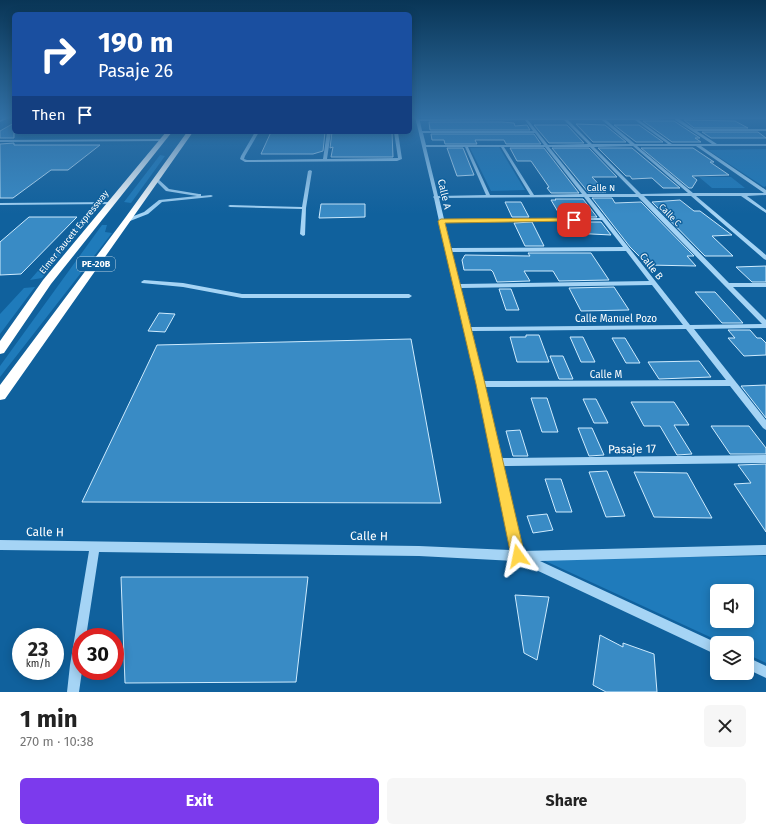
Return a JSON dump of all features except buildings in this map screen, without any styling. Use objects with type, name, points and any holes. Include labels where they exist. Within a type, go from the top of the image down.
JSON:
[{"type":"highway","name":"Elmer Faucett Expressway","points":[[0,350],[47,282],[155,149]]},
{"type":"highway","name":"PE-20B","points":[[0,395],[128,220],[177,149]]},
{"type":"street","points":[[247,149],[242,159],[246,161],[397,160],[400,159],[399,149]]},
{"type":"street","points":[[325,161],[327,149]]},
{"type":"street","name":"Calle A","points":[[426,149],[435,197],[480,384],[518,556]]},
{"type":"street","points":[[467,149],[489,197]]},
{"type":"street","points":[[504,149],[533,196]]},
{"type":"street","name":"Calle B","points":[[549,149],[766,426]]},
{"type":"street","name":"Calle C","points":[[594,149],[766,325]]},
{"type":"street","points":[[638,149],[694,195],[766,258]]},
{"type":"street","points":[[703,149],[766,193]]},
{"type":"street","points":[[303,234],[304,208],[310,171]]},
{"type":"street","points":[[128,220],[146,213],[161,200],[211,196],[168,190],[156,179]]},
{"type":"street","name":"Calle N","points":[[435,197],[766,193]]},
{"type":"street","points":[[742,194],[766,212]]},
{"type":"street","points":[[0,204],[111,203]]},
{"type":"street","points":[[230,206],[304,208]]},
{"type":"street","points":[[441,221],[604,219]]},
{"type":"street","points":[[448,250],[627,249]]},
{"type":"street","points":[[144,282],[183,285],[242,296],[409,296]]},
{"type":"street","points":[[457,286],[653,283]]},
{"type":"street","points":[[728,285],[766,285]]},
{"type":"street","name":"Calle Manuel Pozo","points":[[467,329],[766,325]]},
{"type":"street","name":"Calle M","points":[[480,384],[732,383]]},
{"type":"street","name":"Pasaje 17","points":[[498,462],[766,459]]},
{"type":"street","name":"Calle H","points":[[0,545],[419,551],[518,556],[710,646]]},
{"type":"street","points":[[73,692],[95,546]]},
{"type":"street","points":[[518,556],[766,550]]},
{"type":"street","points":[[754,666],[766,672]]},
{"type":"shaded area","points":[[471,149],[500,149],[525,190],[491,191]]},
{"type":"shaded area","points":[[766,149],[766,186],[764,187],[708,150]]},
{"type":"shaded area","points":[[160,155],[165,156],[131,203],[124,202]]},
{"type":"shaded area","points":[[699,177],[731,177],[745,188],[712,188]]},
{"type":"shaded area","points":[[92,209],[96,211],[42,278],[30,280]]},
{"type":"shaded area","points":[[102,225],[107,225],[105,232],[112,233],[0,377],[0,366]]},
{"type":"shaded area","points":[[35,287],[0,334],[0,314],[24,288]]},
{"type":"shaded area","points":[[766,556],[766,663],[754,657],[754,636],[710,637],[541,559]]},
{"type":"route","points":[[518,556],[480,384],[441,221],[574,220]]}]
